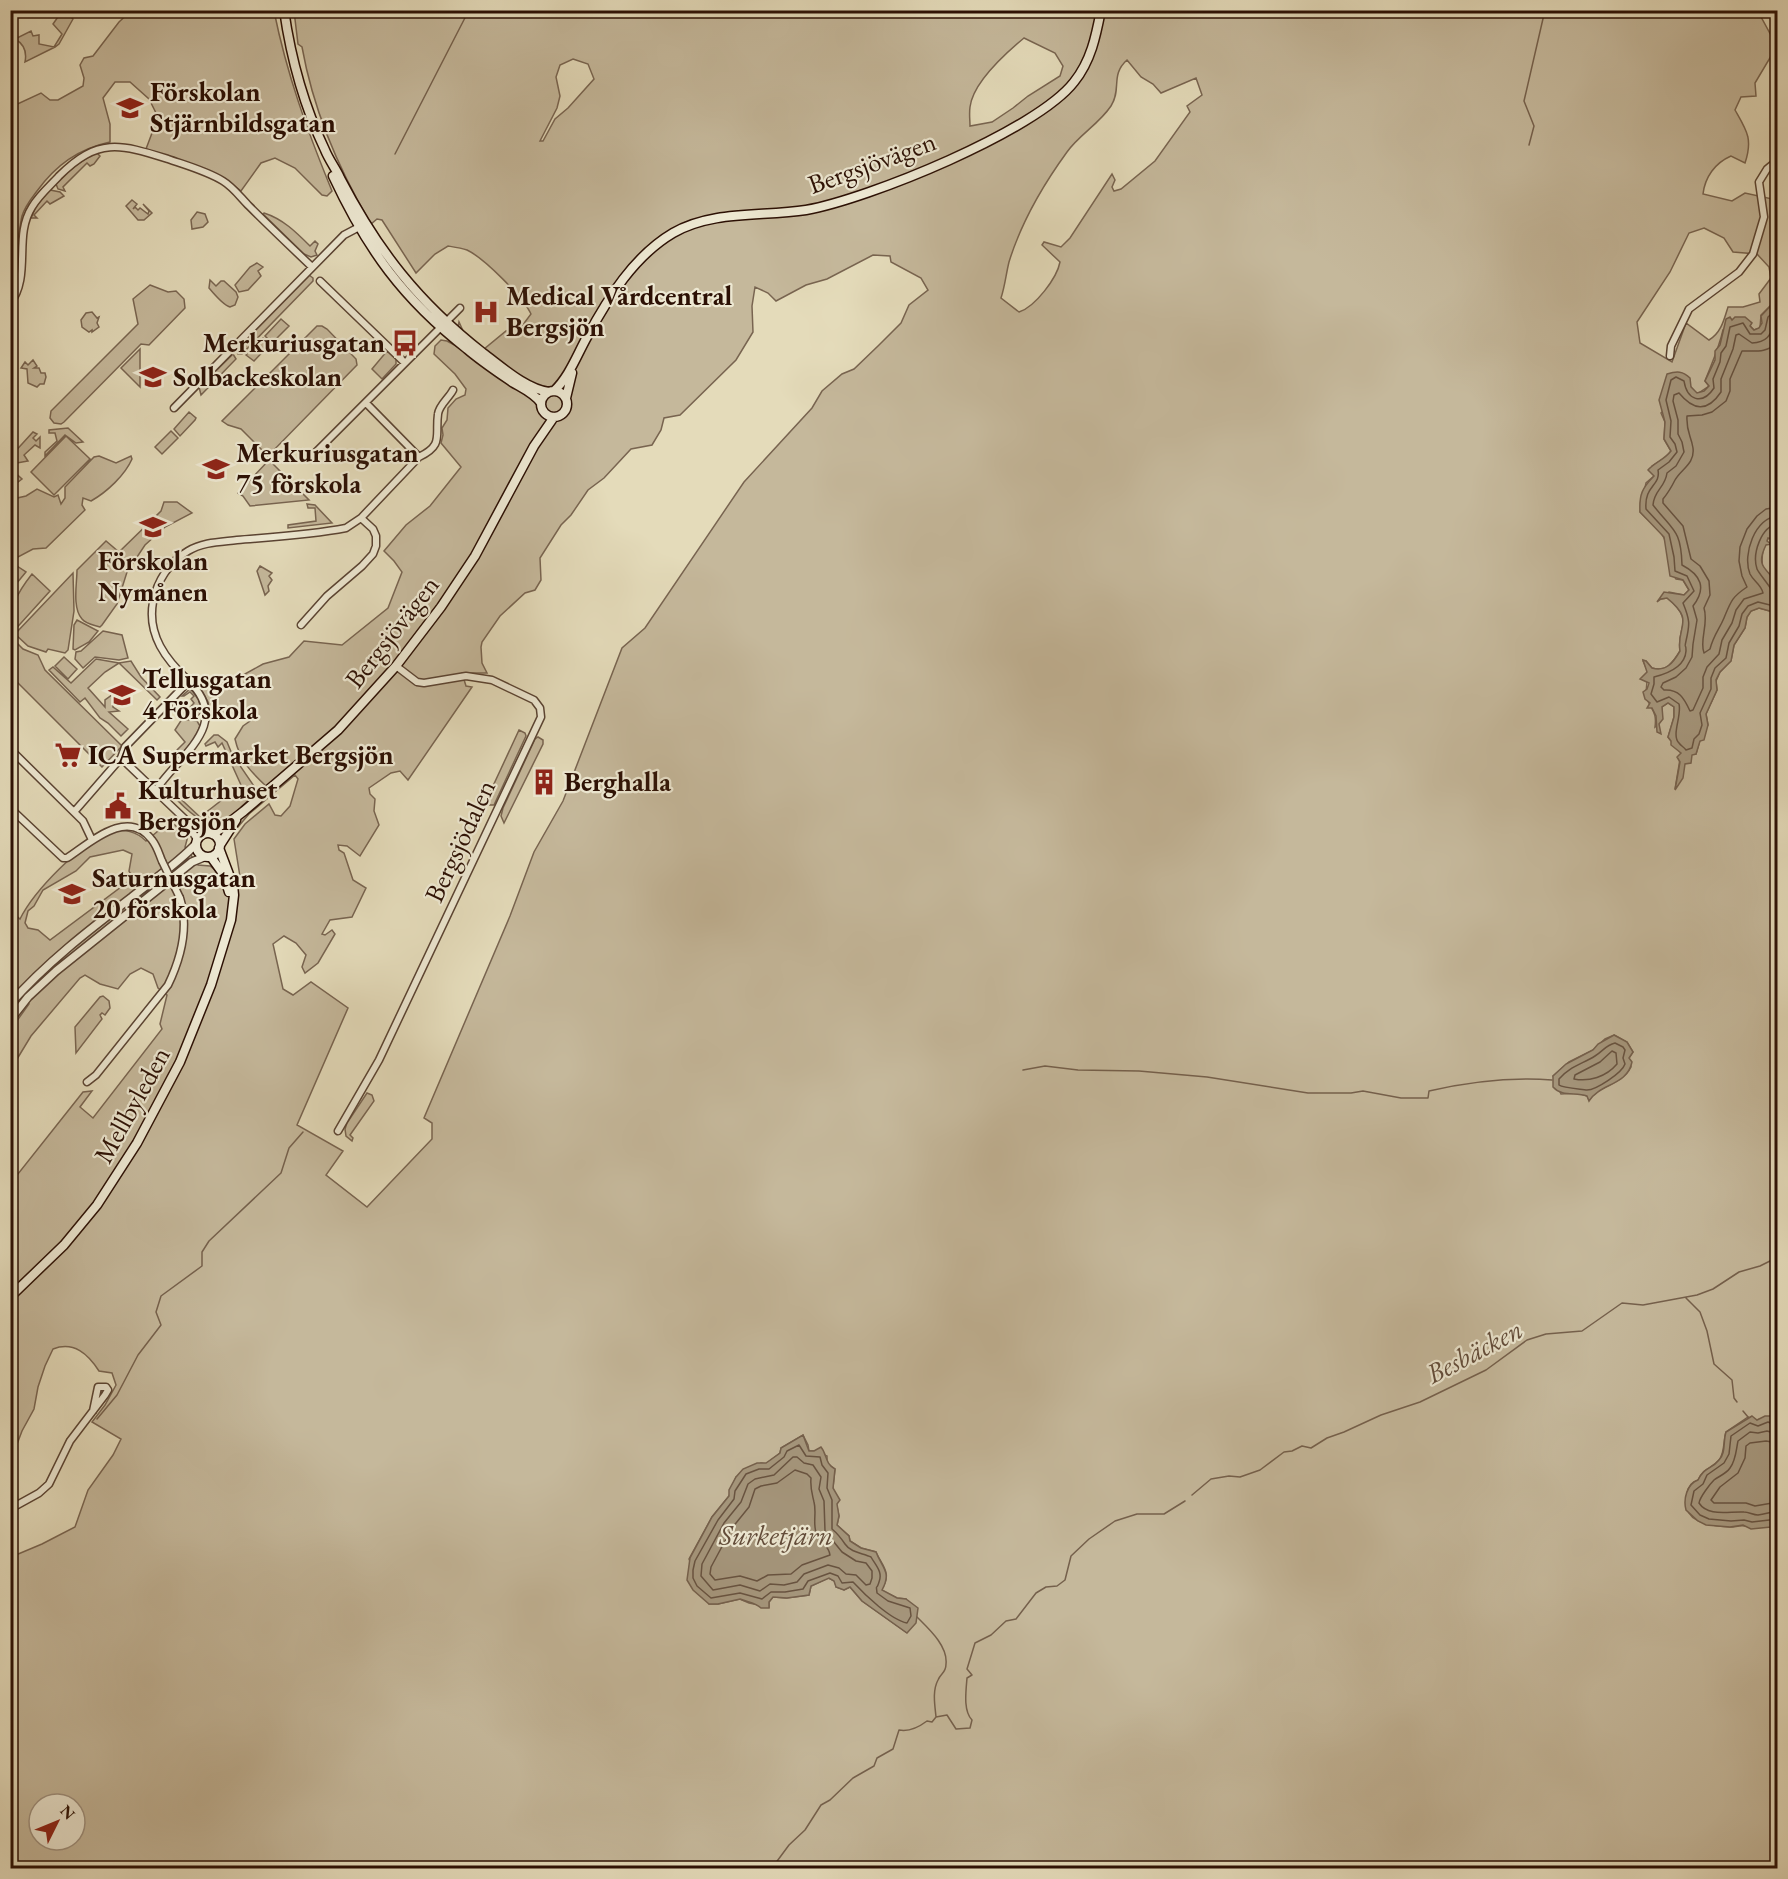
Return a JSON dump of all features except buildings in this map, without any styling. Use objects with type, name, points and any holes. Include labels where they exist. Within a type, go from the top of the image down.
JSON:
[{"type":"main road","points":[[284,10],[300,85],[326,154],[362,226],[394,281],[482,361],[534,394],[548,415],[554,417]]},
{"type":"main road","name":"Bergsjövägen","points":[[534,446],[539,431],[544,396],[552,392],[566,377],[602,310],[630,270],[650,250],[675,232],[690,225],[714,219],[806,210],[854,198],[975,147],[1012,128],[1051,104],[1072,85],[1092,49],[1101,10]]},
{"type":"main road","points":[[443,325],[536,389],[561,393],[566,398]]},
{"type":"main road","name":"Bergsjövägen","points":[[202,837],[222,828],[244,811],[343,725],[396,666],[441,607],[481,545],[534,446],[554,417],[566,410],[566,398],[578,356]]},
{"type":"main road","name":"Bergsjövägen","points":[[207,857],[216,854],[244,811]]},
{"type":"main road","points":[[207,857],[197,851],[202,837],[218,838],[220,847]]},
{"type":"main road","name":"Mellbyleden","points":[[10,1297],[57,1252],[91,1213],[121,1171],[180,1062],[200,1015],[228,932],[234,895],[233,885],[220,847]]},
{"type":"main road","name":"Mellbyleden","points":[[207,857],[224,875],[232,901]]},
{"type":"street","points":[[10,18],[18,10]]},
{"type":"street","points":[[10,304],[21,282],[22,239],[30,208],[75,161],[90,153],[111,147],[143,151],[224,181],[312,267]]},
{"type":"street","points":[[1670,356],[1671,346],[1692,305],[1727,282],[1746,265],[1753,254],[1764,217],[1759,182],[1778,160]]},
{"type":"street","points":[[174,408],[344,235],[362,226]]},
{"type":"street","points":[[320,281],[405,363]]},
{"type":"street","points":[[313,455],[460,308]]},
{"type":"street","points":[[156,790],[197,742],[203,727],[205,708],[200,694],[160,648],[152,623],[152,608],[162,577],[172,564],[188,551],[214,542],[344,529],[361,518],[419,457],[435,447],[438,413],[453,390]]},
{"type":"street","points":[[366,403],[419,457]]},
{"type":"street","points":[[301,625],[327,596],[373,554],[376,536],[361,518]]},
{"type":"street","name":"Bergsjödalen","points":[[338,1131],[379,1060],[541,717],[540,708],[534,700],[492,680],[466,676],[424,683],[417,682],[396,666]]},
{"type":"street","points":[[75,812],[121,758],[125,747],[189,681]]},
{"type":"street","points":[[10,749],[75,812],[83,821],[92,840]]},
{"type":"street","points":[[121,758],[190,824],[197,827],[202,837]]},
{"type":"street","points":[[10,808],[63,858],[67,858],[92,840],[119,827],[132,827],[143,832],[151,839],[180,898],[184,927],[179,957],[172,976],[153,1005],[96,1075],[87,1082]]},
{"type":"street","name":"Bergsjövägen","points":[[10,1004],[68,947],[176,863],[202,837]]},
{"type":"street","name":"Bergsjövägen","points":[[10,1020],[28,997],[56,971],[192,862],[207,857]]},
{"type":"street","points":[[10,1509],[39,1493],[49,1484],[70,1441],[93,1411]]},
{"type":"shaded area","points":[[70,11],[77,11],[59,44],[55,47],[25,62],[24,49],[15,39],[31,31],[33,36],[39,35],[39,44],[54,47],[62,34],[53,24],[60,14],[70,15]]},
{"type":"shaded area","points":[[131,11],[274,11],[298,102],[332,191],[327,196],[322,195],[295,168],[275,158],[261,163],[241,191],[208,171],[146,149],[158,117],[149,99],[130,82],[115,82],[103,98],[110,124],[110,142],[78,154],[52,173],[25,209],[17,244],[11,241],[11,107],[41,93],[50,100],[58,100],[83,86],[84,78],[80,65],[84,58],[93,56],[119,22]]},
{"type":"shaded area","points":[[294,11],[1762,11],[1760,15],[1772,37],[1777,38],[1777,49],[1755,83],[1756,96],[1741,97],[1735,110],[1748,135],[1745,163],[1731,156],[1720,162],[1709,176],[1703,194],[1732,201],[1745,193],[1777,200],[1777,299],[1761,315],[1760,328],[1754,330],[1750,326],[1723,330],[1705,381],[1709,386],[1697,394],[1691,387],[1661,413],[1665,422],[1664,439],[1671,451],[1652,466],[1654,476],[1646,483],[1640,512],[1662,534],[1672,573],[1676,579],[1683,580],[1689,590],[1684,595],[1669,592],[1661,599],[1667,598],[1681,613],[1683,624],[1679,643],[1680,651],[1672,663],[1665,668],[1652,668],[1646,661],[1643,661],[1648,672],[1646,696],[1655,715],[1655,727],[1659,724],[1662,707],[1668,703],[1674,707],[1674,717],[1668,737],[1681,753],[1675,789],[1685,763],[1692,754],[1696,754],[1708,725],[1706,714],[1717,690],[1716,681],[1720,672],[1731,661],[1734,645],[1745,628],[1747,617],[1751,611],[1759,608],[1777,613],[1777,1423],[1772,1416],[1757,1420],[1748,1417],[1726,1432],[1721,1457],[1690,1485],[1686,1503],[1692,1516],[1705,1524],[1769,1527],[1777,1524],[1777,1868],[11,1868],[11,1557],[75,1527],[88,1490],[113,1455],[121,1439],[92,1422],[116,1385],[112,1373],[99,1371],[80,1351],[61,1347],[53,1349],[45,1366],[34,1409],[22,1431],[11,1460],[11,1172],[18,1174],[83,1092],[92,1091],[80,1107],[93,1118],[162,1029],[160,1024],[167,995],[158,988],[153,974],[141,968],[130,974],[118,989],[100,984],[85,975],[31,1036],[11,1069],[11,1029],[29,1004],[23,999],[11,1015],[11,1010],[20,997],[11,991],[11,911],[20,919],[47,882],[73,857],[99,837],[111,832],[125,831],[139,835],[146,841],[170,821],[188,836],[185,847],[198,865],[210,866],[218,872],[215,859],[219,857],[231,884],[241,883],[234,839],[245,824],[269,804],[275,815],[281,816],[290,806],[298,779],[295,775],[249,814],[232,834],[236,825],[267,787],[247,766],[237,747],[235,739],[243,726],[250,721],[246,713],[223,717],[210,715],[208,702],[198,684],[218,678],[236,679],[263,664],[289,657],[304,641],[342,645],[388,608],[402,572],[384,551],[406,525],[430,506],[461,467],[441,443],[442,428],[447,420],[448,408],[456,399],[465,395],[466,389],[455,374],[434,354],[435,346],[441,340],[447,341],[473,355],[458,327],[459,322],[464,333],[484,349],[506,331],[522,326],[531,314],[502,279],[467,250],[448,246],[435,254],[416,273],[382,220],[377,219],[371,224],[338,161],[320,116],[302,47],[298,44]],"holes":[[[1024,38],[1055,53],[1063,66],[1060,76],[992,122],[970,126],[970,107],[977,88],[991,69]],[[573,59],[588,64],[594,79],[555,119],[543,141],[540,141],[557,108],[560,96],[556,77],[560,65]],[[1127,60],[1141,77],[1153,84],[1161,93],[1196,78],[1202,95],[1187,106],[1190,112],[1155,161],[1121,189],[1114,191],[1112,187],[1115,180],[1112,174],[1070,238],[1061,247],[1044,242],[1042,245],[1060,262],[1058,269],[1050,284],[1038,298],[1019,312],[1001,298],[1009,262],[1020,233],[1041,191],[1067,152],[1111,106],[1116,94],[1117,77]],[[1704,228],[1724,238],[1733,252],[1757,254],[1769,267],[1771,278],[1759,294],[1760,302],[1743,307],[1728,307],[1719,330],[1709,340],[1686,323],[1672,362],[1640,343],[1637,322],[1670,272],[1689,233]],[[873,255],[890,256],[891,262],[921,278],[928,290],[909,305],[901,323],[854,369],[842,374],[822,391],[812,408],[744,482],[645,628],[622,648],[563,801],[534,852],[510,916],[424,1118],[432,1123],[432,1139],[367,1207],[326,1175],[343,1151],[297,1125],[348,1008],[311,982],[293,995],[283,989],[273,944],[284,936],[296,943],[306,955],[302,967],[305,973],[318,963],[335,934],[332,930],[325,935],[322,934],[330,920],[352,917],[366,888],[353,880],[344,853],[339,850],[338,845],[347,846],[360,856],[379,825],[374,811],[375,799],[370,794],[369,788],[391,773],[400,771],[408,780],[472,687],[466,686],[462,673],[487,673],[482,663],[482,642],[500,616],[525,593],[535,590],[541,580],[540,558],[561,525],[571,515],[588,490],[604,478],[631,449],[652,445],[661,430],[664,418],[680,415],[736,360],[753,332],[752,306],[755,287],[768,293],[776,301],[806,285],[827,279]],[[123,850],[132,854],[129,871],[133,878],[50,940],[38,930],[28,928],[25,923],[28,911],[34,906],[43,890],[76,871],[90,857]],[[1614,1035],[1627,1042],[1633,1052],[1629,1058],[1631,1067],[1627,1073],[1589,1100],[1587,1096],[1578,1093],[1561,1094],[1553,1076],[1569,1062],[1593,1050],[1605,1039]],[[803,1435],[809,1451],[827,1456],[827,1463],[835,1469],[833,1488],[839,1516],[837,1525],[849,1536],[850,1541],[861,1548],[876,1552],[886,1574],[881,1590],[897,1598],[906,1599],[906,1632],[862,1601],[850,1587],[844,1590],[836,1587],[835,1581],[828,1578],[811,1586],[809,1595],[773,1597],[769,1602],[769,1607],[740,1599],[709,1604],[689,1559],[712,1517],[729,1496],[736,1477],[761,1463],[766,1464],[780,1453],[781,1448]]]},
{"type":"shaded area","points":[[97,153],[100,156],[94,164],[90,166],[87,163],[63,187],[65,191],[58,189],[56,184],[80,162]]},
{"type":"shaded area","points":[[50,190],[60,192],[64,196],[50,204],[47,201],[34,215],[37,218],[31,218],[37,203]]},
{"type":"shaded area","points":[[132,200],[137,204],[133,209],[140,208],[148,214],[149,211],[143,204],[152,213],[144,220],[138,220],[126,206]]},
{"type":"shaded area","points":[[197,212],[205,214],[208,222],[203,227],[192,229],[191,220]]},
{"type":"shaded area","points":[[264,213],[283,222],[310,246],[315,241],[318,244],[315,251],[317,255],[311,257],[304,254]]},
{"type":"shaded area","points":[[257,263],[263,267],[258,271],[261,276],[248,290],[239,292],[235,285],[250,267]]},
{"type":"shaded area","points":[[309,275],[313,281],[242,354],[238,354],[236,349]]},
{"type":"shaded area","points":[[210,280],[216,286],[224,281],[236,292],[238,297],[235,305],[230,307],[219,299],[209,288]]},
{"type":"shaded area","points":[[150,285],[168,292],[176,291],[184,299],[185,308],[149,345],[141,344],[64,422],[54,423],[50,418],[51,411],[138,324],[133,299]]},
{"type":"shaded area","points":[[92,312],[97,318],[99,317],[97,323],[99,327],[89,332],[82,327],[81,320],[86,313]]},
{"type":"shaded area","points":[[281,319],[289,326],[272,343],[265,336]]},
{"type":"shaded area","points":[[317,326],[327,329],[356,359],[357,365],[268,456],[241,429],[222,421]]},
{"type":"shaded area","points":[[263,338],[270,344],[254,361],[246,355]]},
{"type":"shaded area","points":[[140,349],[140,387],[121,368]]},
{"type":"shaded area","points":[[387,351],[396,359],[396,364],[382,379],[372,369]]},
{"type":"shaded area","points":[[233,354],[236,359],[201,395],[199,387]]},
{"type":"shaded area","points":[[33,360],[37,366],[34,368],[39,368],[46,377],[44,384],[37,387],[28,383],[27,369],[21,368],[25,362],[28,365]]},
{"type":"shaded area","points":[[189,412],[196,418],[180,436],[174,429]]},
{"type":"shaded area","points":[[68,428],[83,442],[76,443],[65,435],[45,456],[45,452],[57,441],[55,433],[49,433],[49,430]]},
{"type":"shaded area","points":[[171,431],[178,438],[162,454],[155,447]]},
{"type":"shaded area","points":[[33,432],[37,434],[33,438],[36,441],[40,437],[40,448],[35,445],[24,455],[28,461],[11,464],[11,456]]},
{"type":"shaded area","points":[[66,436],[90,459],[54,495],[31,472]]},
{"type":"shaded area","points":[[99,456],[116,463],[131,456],[132,459],[115,483],[103,493],[91,501],[83,498],[82,505],[85,510],[46,548],[33,549],[14,559],[17,566],[26,572],[16,584],[11,586],[11,469],[22,479],[13,486],[17,498],[26,496],[37,489],[54,497],[58,495],[61,504],[65,498],[65,487],[94,457]]},
{"type":"shaded area","points":[[269,460],[309,500],[250,506],[238,493]]},
{"type":"shaded area","points":[[164,502],[177,502],[192,513],[165,527],[145,545],[127,572],[117,604],[102,625],[100,627],[86,622],[77,609],[77,570],[106,541],[119,552],[161,511]]},
{"type":"shaded area","points":[[307,504],[315,505],[332,523],[288,528],[288,525],[316,521],[315,508],[308,508]]},
{"type":"shaded area","points":[[1777,528],[1777,587],[1771,575],[1763,569],[1762,557],[1769,537]]},
{"type":"shaded area","points":[[260,566],[272,573],[269,576],[272,580],[268,586],[269,591],[265,595],[257,571]]},
{"type":"shaded area","points":[[73,573],[74,611],[68,650],[65,653],[48,649],[46,652],[28,646],[15,634]]},
{"type":"shaded area","points":[[32,574],[50,591],[12,633],[15,600]]},
{"type":"shaded area","points":[[77,620],[98,631],[89,642],[75,650],[73,649],[74,625]]},
{"type":"shaded area","points":[[103,631],[122,635],[128,658],[119,660],[95,657],[83,668],[75,659],[76,652],[81,651]]},
{"type":"shaded area","points":[[10,636],[23,649],[38,655],[45,670],[122,746],[102,767],[11,676]]},
{"type":"shaded area","points":[[64,657],[77,669],[68,679],[55,666]]},
{"type":"shaded area","points":[[96,659],[119,663],[88,688],[105,707],[105,700],[112,695],[113,707],[119,711],[109,712],[128,729],[121,736],[100,718],[85,698],[80,702],[49,670],[53,667],[71,683]]},
{"type":"shaded area","points":[[131,661],[141,677],[160,697],[157,700],[119,663]]},
{"type":"shaded area","points":[[190,689],[198,697],[202,712],[196,717],[178,715],[170,709],[172,706],[178,712],[182,709],[186,712],[194,703],[191,699],[194,696],[190,692],[182,696]]},
{"type":"shaded area","points":[[182,719],[197,721],[200,726],[195,738],[181,755],[176,751],[185,742],[175,730]]},
{"type":"shaded area","points":[[519,730],[526,736],[494,805],[488,805],[486,801]]},
{"type":"shaded area","points":[[214,735],[218,735],[227,742],[232,754],[256,789],[255,794],[222,825],[214,821],[207,823],[190,812],[166,785],[200,817],[241,785],[222,743],[218,747],[215,742],[206,746],[205,744]]},
{"type":"shaded area","points":[[538,737],[543,740],[543,744],[504,823],[501,816],[503,808],[535,739]]},
{"type":"shaded area","points":[[103,996],[109,1001],[110,1008],[105,1015],[102,1013],[100,1015],[102,1019],[76,1053],[75,1027]]},
{"type":"shaded area","points":[[367,1093],[372,1095],[374,1101],[350,1135],[353,1138],[352,1141],[346,1136],[345,1129]]},
{"type":"water","points":[[1777,299],[1777,528],[1773,532],[1772,539],[1768,538],[1767,541],[1771,544],[1766,545],[1762,560],[1765,569],[1772,576],[1778,588],[1777,613],[1759,608],[1751,611],[1747,617],[1745,628],[1734,645],[1731,661],[1720,672],[1716,680],[1717,690],[1706,714],[1708,725],[1704,740],[1700,741],[1696,754],[1692,755],[1691,763],[1685,764],[1683,778],[1675,790],[1680,762],[1677,757],[1681,753],[1671,745],[1668,737],[1674,717],[1674,707],[1668,703],[1662,707],[1663,719],[1659,724],[1661,734],[1657,732],[1656,716],[1652,708],[1647,708],[1650,703],[1645,699],[1643,692],[1649,683],[1640,679],[1647,672],[1643,660],[1652,668],[1661,669],[1672,663],[1680,651],[1679,642],[1683,624],[1681,612],[1667,598],[1657,602],[1664,592],[1684,595],[1689,590],[1683,580],[1670,576],[1664,537],[1640,512],[1642,492],[1654,476],[1648,470],[1671,451],[1664,439],[1665,422],[1659,400],[1667,374],[1671,373],[1685,374],[1690,378],[1691,387],[1697,393],[1704,391],[1709,386],[1705,381],[1715,360],[1715,351],[1720,345],[1726,319],[1745,317],[1752,323],[1750,326],[1754,330],[1759,328],[1762,323],[1761,316]]},
{"type":"water","points":[[1614,1035],[1627,1042],[1633,1052],[1629,1058],[1632,1062],[1625,1076],[1594,1095],[1589,1101],[1587,1096],[1565,1093],[1553,1087],[1553,1076],[1566,1064],[1593,1050],[1598,1044]]},
{"type":"water","points":[[1752,1416],[1757,1420],[1765,1416],[1772,1416],[1777,1423],[1777,1524],[1771,1527],[1751,1529],[1743,1525],[1730,1527],[1706,1525],[1686,1510],[1687,1492],[1703,1472],[1721,1457],[1726,1432]]},
{"type":"water","name":"Surketjärn","points":[[803,1435],[809,1451],[821,1447],[829,1464],[835,1469],[833,1488],[840,1500],[837,1504],[839,1516],[837,1525],[849,1536],[850,1541],[861,1548],[876,1552],[886,1574],[882,1590],[897,1598],[906,1599],[918,1608],[916,1623],[907,1633],[862,1601],[850,1587],[844,1590],[836,1587],[834,1581],[829,1578],[811,1586],[809,1595],[773,1597],[769,1602],[769,1608],[761,1608],[740,1599],[709,1604],[693,1590],[687,1580],[690,1558],[712,1517],[729,1496],[729,1490],[736,1477],[743,1469],[757,1463],[766,1463],[780,1453],[781,1448]]},
{"type":"waterway","points":[[395,154],[469,10]]},
{"type":"waterway","points":[[1529,145],[1534,126],[1524,101],[1545,10]]},
{"type":"waterway","points":[[1023,1070],[1045,1066],[1078,1070],[1139,1071],[1207,1077],[1308,1093],[1363,1091],[1401,1098],[1428,1098],[1429,1091],[1475,1083],[1522,1079],[1552,1080]]},
{"type":"waterway","points":[[97,1419],[117,1395],[138,1355],[161,1325],[156,1312],[161,1296],[202,1266],[202,1252],[209,1241],[281,1173],[289,1148],[303,1132]]},
{"type":"waterway","name":"Besbäcken","points":[[1192,1495],[1211,1479],[1240,1477],[1260,1470],[1284,1452],[1302,1446],[1311,1448],[1327,1438],[1381,1415],[1420,1402],[1486,1370],[1527,1340],[1546,1334],[1582,1331],[1622,1303],[1643,1305],[1697,1295],[1713,1289],[1739,1272],[1760,1266],[1778,1257]]},
{"type":"waterway","points":[[1686,1298],[1700,1312],[1707,1331],[1714,1364],[1732,1380],[1734,1398],[1737,1402]]},
{"type":"waterway","points":[[1743,1411],[1748,1417]]},
{"type":"waterway","points":[[936,1717],[947,1715],[956,1729],[970,1728],[972,1720],[967,1711],[966,1695],[967,1678],[972,1675],[967,1669],[975,1643],[991,1635],[1006,1621],[1016,1619],[1036,1593],[1046,1587],[1057,1586],[1065,1580],[1071,1556],[1089,1539],[1115,1521],[1137,1514],[1164,1514],[1185,1501]]},
{"type":"waterway","points":[[772,1868],[789,1845],[805,1830],[821,1805],[830,1800],[853,1778],[874,1766],[877,1758],[893,1749],[899,1730],[914,1728],[927,1721],[932,1722],[936,1717],[935,1689],[945,1669],[946,1657],[937,1638],[917,1617]]},
{"type":"place","name":"Förskolan Stjärnbildsgatan","points":[[130,108]]},
{"type":"place","name":"Medical Vårdcentral Bergsjön","points":[[486,312]]},
{"type":"place","name":"Merkuriusgatan","points":[[405,343]]},
{"type":"place","name":"Solbackeskolan","points":[[153,377]]},
{"type":"place","name":"Merkuriusgatan 75 förskola","points":[[216,469]]},
{"type":"place","name":"Förskolan Nymånen","points":[[153,527]]},
{"type":"place","name":"Tellusgatan 4 Förskola","points":[[122,695]]},
{"type":"place","name":"ICA Supermarket Bergsjön","points":[[68,755]]},
{"type":"place","name":"Berghalla","points":[[544,782]]},
{"type":"place","name":"Kulturhuset Bergsjön","points":[[118,806]]},
{"type":"place","name":"Saturnusgatan 20 förskola","points":[[72,894]]}]
